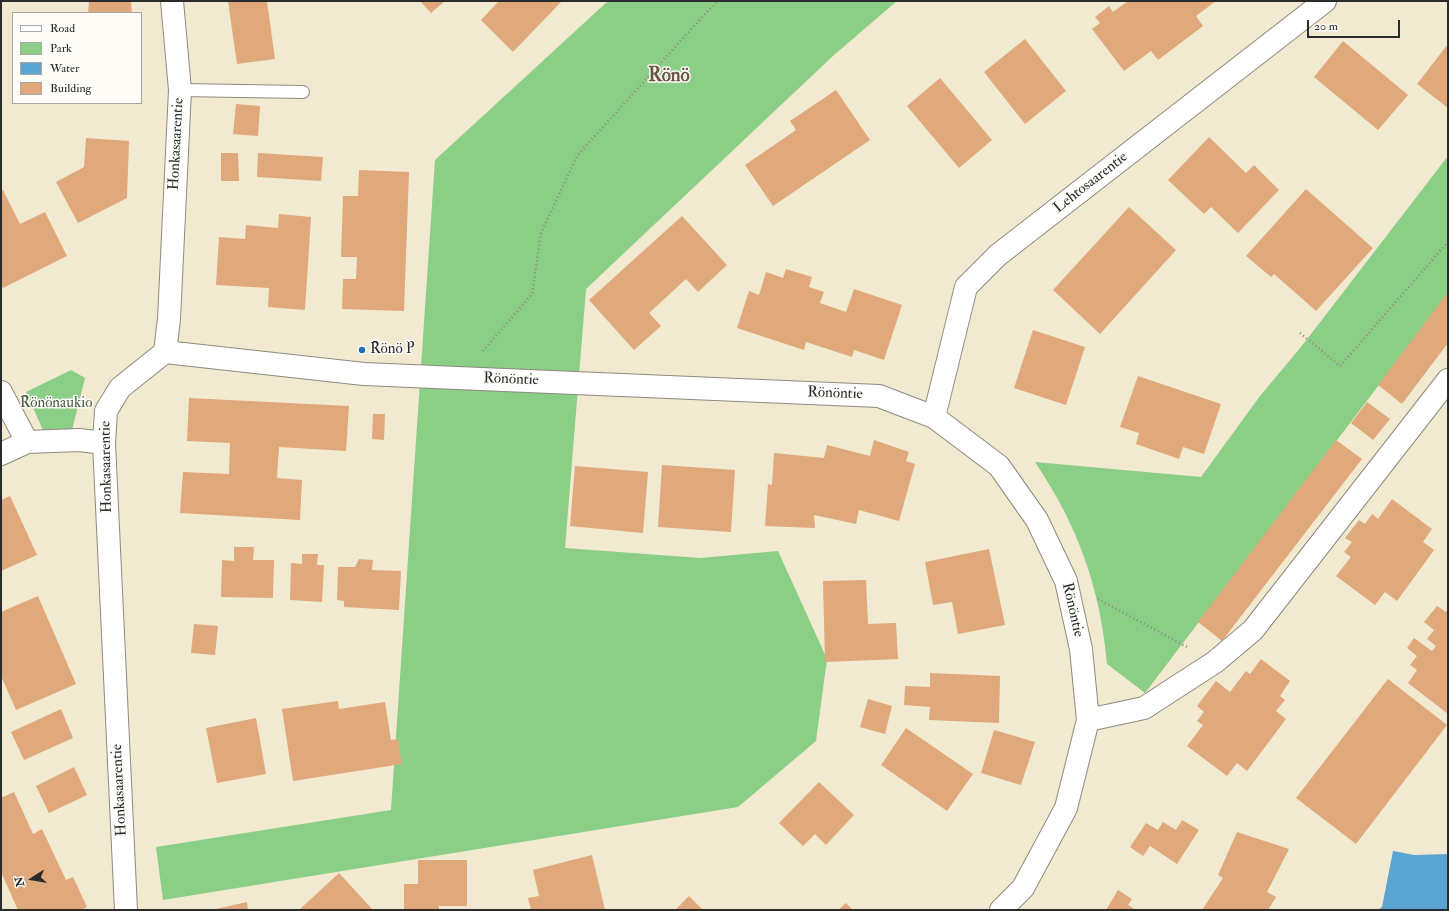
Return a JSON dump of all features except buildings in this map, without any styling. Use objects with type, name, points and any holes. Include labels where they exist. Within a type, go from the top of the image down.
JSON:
[{"type":"street","name":"Honkasaarentie","points":[[126,910],[104,443],[106,411],[120,388],[165,352],[169,319],[180,90],[172,1]]},
{"type":"street","name":"Lehtosaarentie","points":[[934,417],[966,287],[998,254],[1325,1]]},
{"type":"street","name":"Rönöntie","points":[[165,352],[364,374],[879,396],[934,417],[999,466],[1037,520],[1066,581],[1081,649],[1088,720],[1066,808],[1023,888],[1001,910]]},
{"type":"street","points":[[1088,720],[1144,708],[1215,662],[1253,630],[1448,380]]},
{"type":"street","points":[[1,392],[27,442]]},
{"type":"street","points":[[1,454],[27,442],[79,440],[104,443]]},
{"type":"lane","points":[[180,90],[304,92]]},
{"type":"path","points":[[482,352],[532,294],[541,233],[577,156],[718,1]]},
{"type":"path","points":[[1300,333],[1340,366],[1448,242]]},
{"type":"path","points":[[1066,581],[1215,662]]},
{"type":"green space","points":[[608,1],[897,1],[834,55],[586,289],[565,548],[700,558],[778,551],[827,659],[816,741],[738,807],[163,900],[156,847],[391,810],[435,160]]},
{"type":"green space","points":[[1448,156],[1448,294],[1145,693],[1107,664],[1099,609],[1084,558],[1075,534],[1063,510],[1035,462],[1201,477],[1260,396],[1301,347]]},
{"type":"green space","name":"Rönönaukio","points":[[71,370],[85,378],[72,430],[46,437],[26,392]]},
{"type":"water","points":[[1393,851],[1414,855],[1448,854],[1448,910],[1378,910],[1382,907]]},
{"type":"place","name":"Rönö P","points":[[362,350]]},
{"type":"district","name":"Rönö","points":[[669,77]]}]
